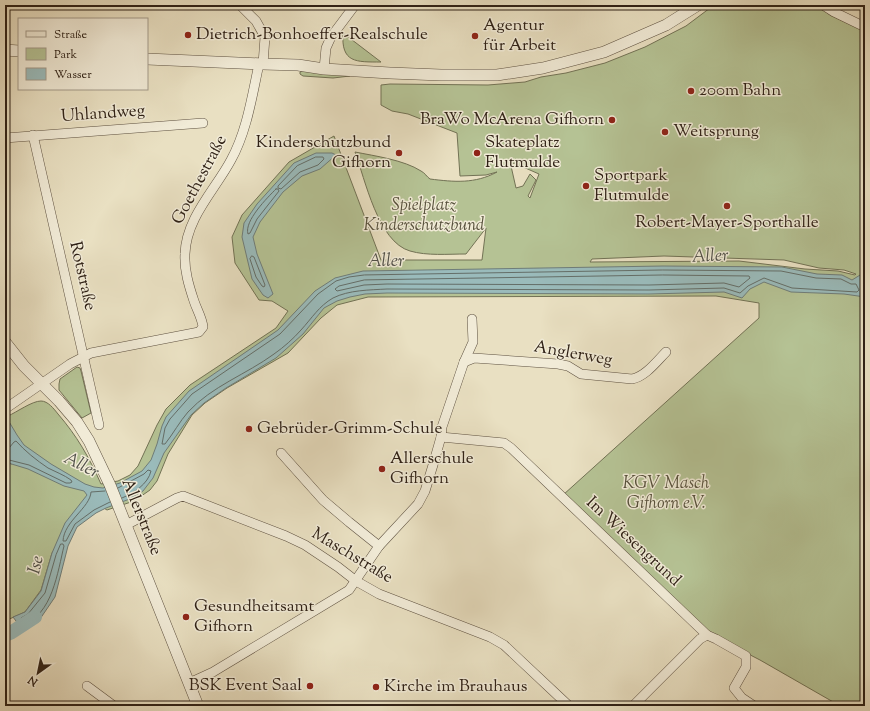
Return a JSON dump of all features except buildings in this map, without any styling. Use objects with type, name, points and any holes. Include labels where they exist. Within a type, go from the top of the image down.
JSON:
[{"type":"street","points":[[240,5],[256,21],[265,37],[261,64]]},
{"type":"street","points":[[324,69],[326,48],[331,37],[355,5]]},
{"type":"street","points":[[148,59],[298,65],[324,69],[426,75],[497,75],[543,68],[604,52],[666,25],[698,5]]},
{"type":"street","points":[[823,5],[865,27]]},
{"type":"street","points":[[5,50],[18,51]]},
{"type":"street","name":"Goethestraße","points":[[5,409],[84,355],[199,332],[203,327],[186,274],[186,242],[194,220],[232,160],[243,131],[261,64]]},
{"type":"street","name":"Uhlandweg","points":[[5,138],[203,123]]},
{"type":"street","name":"Rotstraße","points":[[32,135],[99,424]]},
{"type":"street","points":[[189,683],[213,672],[349,590],[356,581],[361,570],[379,546],[418,504],[425,491],[441,437],[442,427],[464,362],[473,342],[472,319]]},
{"type":"street","name":"Allerstraße","points":[[5,342],[24,366],[77,422],[89,441],[110,485],[198,706]]},
{"type":"street","name":"Anglerweg","points":[[464,362],[474,358],[558,364],[568,366],[581,374],[632,379],[640,376],[656,363],[666,352]]},
{"type":"street","name":"Im Wiesengrund","points":[[441,437],[504,444],[511,448],[707,635],[746,656],[746,667],[734,688],[742,698],[754,706]]},
{"type":"street","points":[[281,453],[323,500],[379,546]]},
{"type":"street","name":"Maschstraße","points":[[126,525],[177,498],[184,496],[286,536],[305,545],[356,581],[379,594],[490,637],[504,646],[569,706]]},
{"type":"street","points":[[632,706],[700,639],[707,635]]},
{"type":"street","points":[[86,686],[114,706]]},
{"type":"green space","points":[[714,5],[817,5],[830,15],[865,31],[865,706],[833,706],[835,703],[760,660],[706,632],[563,495],[759,318],[759,303],[716,296],[368,297],[337,305],[321,318],[288,353],[227,388],[205,403],[192,415],[168,454],[157,481],[150,490],[134,501],[107,510],[86,497],[52,553],[41,590],[25,612],[5,621],[5,462],[12,464],[5,434],[5,412],[8,416],[37,401],[46,402],[55,410],[77,439],[101,484],[118,481],[130,475],[138,466],[166,409],[190,385],[276,328],[288,311],[272,301],[259,300],[235,263],[232,237],[242,215],[289,162],[334,136],[381,260],[482,260],[486,228],[466,254],[430,254],[410,251],[399,245],[389,236],[381,223],[368,193],[355,152],[406,164],[422,172],[430,179],[464,181],[481,179],[497,172],[486,175],[460,176],[457,133],[408,114],[392,111],[381,105],[381,85],[488,85],[525,82],[605,63],[645,47],[686,26]],"holes":[[[514,163],[539,174],[530,198],[528,196],[536,180],[530,174],[523,186],[516,188],[511,166],[509,165]],[[664,256],[784,260],[819,268],[844,270],[856,274],[739,261],[590,262],[592,259]]]},
{"type":"green space","points":[[343,33],[381,62],[364,62],[352,59],[345,50]]},
{"type":"green space","points":[[300,72],[349,74],[350,76],[333,78],[303,76]]},
{"type":"green space","points":[[77,367],[80,368],[81,371],[91,413],[82,418],[59,390],[60,379]]},
{"type":"water","points":[[316,153],[332,153],[336,155],[320,169],[302,176],[283,192],[260,222],[253,237],[257,254],[273,294],[268,298],[263,295],[252,279],[242,237],[244,223],[257,204],[294,163]]},
{"type":"water","points":[[663,266],[782,267],[817,274],[842,275],[852,280],[865,272],[865,282],[861,284],[865,291],[865,297],[844,294],[791,292],[764,282],[750,289],[742,298],[724,292],[649,294],[387,293],[365,294],[337,301],[324,308],[303,334],[276,358],[226,388],[204,403],[191,415],[164,453],[153,478],[143,491],[127,500],[96,513],[77,527],[68,546],[55,597],[40,619],[22,629],[13,617],[25,612],[41,591],[52,553],[65,523],[87,495],[84,491],[64,486],[28,469],[5,462],[5,445],[10,441],[5,429],[5,415],[24,445],[51,464],[85,484],[103,488],[120,483],[142,471],[151,460],[166,417],[189,391],[278,330],[315,291],[335,278],[363,271]]},
{"type":"waterway","name":"Ise","points":[[5,635],[35,617]]},
{"type":"place","name":"Dietrich-Bonhoeffer-Realschule","points":[[188,35]]},
{"type":"place","name":"Agentur für Arbeit","points":[[475,36]]},
{"type":"place","name":"200m Bahn","points":[[691,91]]},
{"type":"place","name":"BraWo McArena Gifhorn","points":[[612,120]]},
{"type":"place","name":"Weitsprung","points":[[665,132]]},
{"type":"place","name":"Kinderschutzbund Gifhorn","points":[[399,153]]},
{"type":"place","name":"Skateplatz Flutmulde","points":[[477,153]]},
{"type":"place","name":"Sportpark Flutmulde","points":[[586,186]]},
{"type":"place","name":"Robert-Mayer-Sporthalle","points":[[727,206]]},
{"type":"place","name":"Gebrüder-Grimm-Schule","points":[[249,429]]},
{"type":"place","name":"Allerschule Gifhorn","points":[[382,469]]},
{"type":"place","name":"Gesundheitsamt Gifhorn","points":[[186,617]]},
{"type":"place","name":"BSK Event Saal","points":[[310,686]]},
{"type":"place","name":"Kirche im Brauhaus","points":[[376,687]]},
{"type":"park label","name":"Spielplatz Kinderschutzbund","points":[[424,216]]},
{"type":"park label","name":"KGV Masch Gifhorn e.V.","points":[[666,494]]},
{"type":"water label","name":"Aller","points":[[710,257]]},
{"type":"water label","name":"Aller","points":[[386,262]]},
{"type":"water label","name":"Aller","points":[[81,466]]}]
